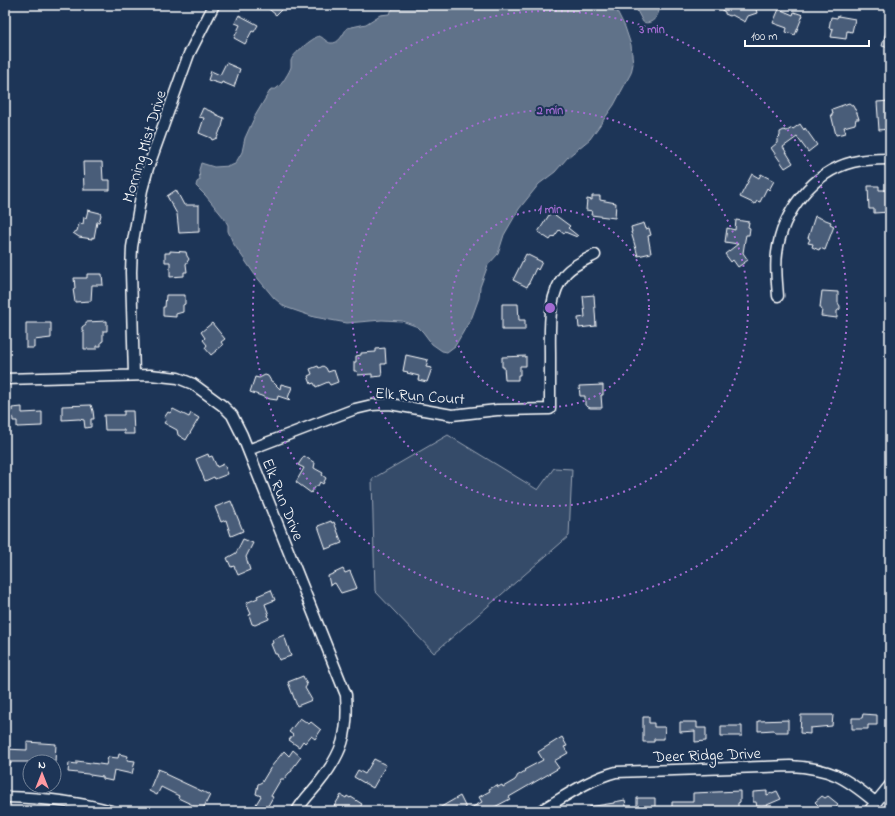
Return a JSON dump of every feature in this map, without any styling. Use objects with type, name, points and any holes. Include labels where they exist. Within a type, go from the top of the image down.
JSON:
[{"type":"street","name":"Morning Mist Drive","points":[[134,375],[131,272],[132,247],[142,190],[148,168],[189,54],[214,5]]},
{"type":"street","points":[[778,296],[776,262],[780,236],[793,208],[805,191],[821,177],[852,162],[890,159]]},
{"type":"street","name":"Elk Run Court","points":[[248,450],[355,409],[372,405],[390,404],[452,415],[497,410],[550,409],[550,323],[552,306],[557,288],[566,273],[577,264],[595,255]]},
{"type":"street","name":"Elk Run Drive","points":[[5,379],[134,375],[178,378],[194,384],[209,394],[232,415],[248,450],[346,695],[347,720],[340,751],[331,767],[297,811]]},
{"type":"street","name":"Deer Ridge Drive","points":[[540,811],[593,781],[616,772],[768,767],[804,767],[824,770],[841,776],[876,802]]},
{"type":"street","points":[[868,811],[890,785]]},
{"type":"street","points":[[5,798],[56,800],[111,811]]},
{"type":"shaded area","points":[[396,5],[614,5],[625,27],[631,45],[633,64],[631,73],[614,105],[590,139],[568,157],[555,172],[539,184],[519,209],[504,235],[498,254],[488,265],[472,317],[455,346],[447,352],[442,351],[432,344],[418,327],[402,321],[382,320],[347,323],[314,317],[285,307],[274,298],[255,275],[233,243],[228,231],[228,225],[224,218],[196,186],[197,182],[200,180],[199,170],[201,163],[214,167],[230,166],[235,164],[242,152],[245,138],[255,116],[271,89],[276,89],[281,84],[289,72],[292,58],[299,51],[319,36],[330,43],[334,43],[340,38],[347,28],[366,24],[380,15],[389,14]]},
{"type":"shaded area","points":[[634,5],[659,5],[659,12],[653,21],[646,23],[643,22]]},
{"type":"shaded area","points":[[448,435],[538,490],[554,468],[572,469],[569,536],[434,653],[375,591],[372,479]]},
{"type":"building","points":[[264,5],[286,5],[276,15]]},
{"type":"building","points":[[713,5],[755,5],[757,13],[748,16],[745,22],[732,15],[730,16],[725,14],[725,12]]},
{"type":"building","points":[[779,9],[793,15],[794,12],[803,15],[795,35],[786,32],[787,28],[773,23]]},
{"type":"building","points":[[239,15],[258,25],[254,32],[252,31],[245,44],[234,38],[240,25],[235,23]]},
{"type":"building","points":[[838,16],[855,19],[852,32],[847,31],[846,39],[831,37],[833,29],[829,28],[831,17],[837,18]]},
{"type":"building","points":[[888,25],[890,26],[890,48],[882,46]]},
{"type":"building","points":[[226,63],[240,69],[234,87],[222,82],[221,84],[208,80],[211,71],[220,75]]},
{"type":"building","points":[[890,101],[890,116],[888,116],[889,129],[879,130],[877,102]]},
{"type":"building","points":[[849,103],[856,110],[859,119],[856,119],[855,124],[844,127],[846,133],[836,135],[831,114],[833,114],[832,109]]},
{"type":"building","points":[[203,108],[224,118],[217,138],[212,140],[211,138],[199,133],[204,118],[199,117]]},
{"type":"building","points":[[800,124],[804,130],[805,128],[817,145],[808,152],[797,137],[783,147],[793,163],[785,168],[771,148],[777,143],[780,132],[793,129]]},
{"type":"building","points":[[83,162],[102,162],[103,180],[110,180],[110,190],[84,190]]},
{"type":"building","points":[[752,174],[759,178],[761,174],[774,181],[769,190],[767,188],[760,202],[757,201],[755,204],[740,197]]},
{"type":"building","points":[[868,186],[879,186],[879,190],[890,190],[890,212],[874,213],[874,209],[869,209]]},
{"type":"building","points":[[176,190],[184,205],[199,205],[199,232],[179,233],[177,214],[167,196]]},
{"type":"building","points":[[592,196],[600,196],[600,200],[616,203],[615,218],[591,215],[592,211],[586,210],[587,199],[592,200]]},
{"type":"building","points":[[88,210],[100,213],[101,215],[99,222],[97,222],[94,238],[92,237],[92,239],[79,237],[73,233],[77,231],[79,223],[83,224],[84,217],[86,218]]},
{"type":"building","points":[[551,212],[570,226],[568,228],[578,236],[577,237],[565,232],[564,234],[559,230],[550,240],[538,232]]},
{"type":"building","points":[[815,216],[831,222],[830,224],[834,226],[825,250],[820,248],[819,250],[812,247],[813,244],[808,243],[810,239],[808,238]]},
{"type":"building","points":[[736,220],[749,222],[748,227],[750,228],[749,235],[746,235],[743,253],[748,260],[738,267],[733,260],[731,262],[725,254],[738,244],[725,242],[727,228],[735,230]]},
{"type":"building","points":[[644,223],[646,229],[649,228],[651,235],[648,236],[651,253],[638,256],[631,227]]},
{"type":"building","points":[[170,251],[186,252],[189,259],[186,264],[187,272],[184,272],[184,276],[170,277],[170,262],[165,262],[165,253],[170,253]]},
{"type":"building","points":[[526,254],[542,262],[538,270],[536,268],[527,287],[513,280]]},
{"type":"building","points":[[87,274],[102,274],[103,285],[92,285],[91,301],[75,302],[73,289],[75,288],[74,278],[87,278]]},
{"type":"building","points":[[822,291],[838,292],[838,303],[840,309],[837,311],[837,318],[821,316],[822,310],[820,307]]},
{"type":"building","points":[[166,295],[185,295],[183,312],[176,314],[176,317],[163,316],[163,307],[165,307]]},
{"type":"building","points":[[594,295],[596,326],[579,328],[578,318],[585,317],[583,296]]},
{"type":"building","points":[[502,304],[518,304],[519,320],[525,320],[525,330],[502,330]]},
{"type":"building","points":[[107,321],[107,331],[103,331],[103,341],[101,342],[101,346],[97,346],[97,349],[84,349],[84,333],[82,327],[86,324],[86,322]]},
{"type":"building","points":[[26,323],[51,323],[51,338],[34,340],[34,348],[26,348]]},
{"type":"building","points":[[212,323],[225,339],[221,342],[223,345],[211,355],[205,348],[207,345],[203,340],[205,338],[201,332]]},
{"type":"building","points":[[385,348],[386,364],[381,364],[382,376],[372,377],[372,374],[358,375],[357,371],[354,371],[356,356],[361,355],[361,353],[376,352],[376,349]]},
{"type":"building","points":[[406,355],[428,360],[426,367],[432,368],[427,382],[418,380],[419,376],[403,371]]},
{"type":"building","points":[[526,356],[526,366],[520,366],[520,375],[518,375],[518,380],[505,380],[504,367],[502,367],[502,357]]},
{"type":"building","points":[[318,366],[319,368],[323,366],[328,372],[334,370],[338,382],[330,385],[328,382],[316,387],[314,383],[311,384],[308,376],[312,374],[310,369]]},
{"type":"building","points":[[265,375],[268,376],[280,389],[281,384],[292,387],[288,398],[290,400],[278,396],[277,400],[270,399],[250,392],[255,377],[259,378]]},
{"type":"building","points":[[603,385],[603,395],[601,395],[602,408],[590,408],[585,405],[585,396],[580,396],[579,386]]},
{"type":"building","points":[[91,405],[94,419],[91,419],[91,427],[85,428],[84,420],[62,420],[62,406]]},
{"type":"building","points":[[22,407],[22,413],[42,412],[42,426],[17,427],[17,421],[13,421],[12,408]]},
{"type":"building","points":[[173,409],[189,417],[191,413],[199,418],[186,440],[178,435],[177,430],[164,423],[166,420],[164,418],[168,412],[170,413]]},
{"type":"building","points":[[124,411],[133,411],[134,434],[124,434],[124,430],[105,430],[104,415],[124,415]]},
{"type":"building","points":[[208,454],[209,457],[212,456],[217,467],[224,464],[228,474],[215,479],[214,477],[205,481],[196,459]]},
{"type":"building","points":[[304,456],[315,463],[314,468],[323,473],[322,475],[326,478],[323,484],[320,482],[311,493],[296,482],[304,468],[298,465]]},
{"type":"building","points":[[231,501],[243,531],[231,536],[226,520],[221,522],[215,507]]},
{"type":"building","points":[[331,521],[332,523],[334,522],[342,543],[326,549],[318,526]]},
{"type":"building","points":[[243,539],[253,543],[246,557],[250,570],[238,575],[234,566],[231,567],[227,558],[236,553]]},
{"type":"building","points":[[343,569],[345,573],[350,571],[357,588],[341,593],[335,583],[330,585],[328,576]]},
{"type":"building","points":[[271,590],[275,600],[265,604],[269,619],[255,625],[252,624],[249,615],[251,614],[246,603]]},
{"type":"building","points":[[284,635],[291,656],[279,660],[271,644],[273,643],[272,640]]},
{"type":"building","points":[[303,676],[307,685],[305,688],[312,700],[297,706],[288,682]]},
{"type":"building","points":[[863,714],[877,715],[877,725],[868,725],[868,729],[852,729],[852,718],[862,718]]},
{"type":"building","points":[[801,715],[833,715],[832,726],[810,728],[810,734],[800,733]]},
{"type":"building","points":[[643,717],[649,717],[649,723],[654,723],[654,727],[665,727],[664,739],[654,739],[654,742],[643,742]]},
{"type":"building","points":[[300,718],[309,724],[311,722],[321,730],[315,739],[311,736],[305,743],[303,741],[299,747],[289,740],[293,735],[289,732]]},
{"type":"building","points":[[788,720],[788,732],[775,732],[774,730],[758,731],[758,721]]},
{"type":"building","points":[[680,722],[697,722],[697,728],[706,728],[706,741],[695,742],[695,731],[680,732]]},
{"type":"building","points":[[721,726],[742,726],[742,736],[721,736]]},
{"type":"building","points":[[562,737],[567,746],[564,747],[568,753],[554,761],[559,768],[509,797],[510,799],[487,811],[434,811],[460,796],[467,810],[482,802],[479,797],[490,791],[489,789],[497,785],[498,787],[502,785],[503,787],[515,780],[517,776],[525,771],[524,770],[543,760],[538,752]]},
{"type":"building","points":[[27,742],[56,744],[55,754],[22,754],[22,762],[11,762],[11,764],[5,763],[5,749],[27,750]]},
{"type":"building","points":[[293,750],[301,757],[292,771],[284,779],[281,779],[271,796],[273,797],[265,811],[252,811],[261,796],[256,794],[258,784],[262,782],[271,767],[284,751],[289,756]]},
{"type":"building","points":[[119,754],[128,756],[127,760],[135,761],[132,774],[114,770],[112,781],[103,779],[103,777],[68,772],[69,763],[77,764],[77,761],[106,765],[108,757],[118,758]]},
{"type":"building","points":[[374,759],[386,765],[373,788],[354,777],[358,770],[365,774]]},
{"type":"building","points":[[158,769],[166,772],[165,774],[210,795],[202,811],[190,811],[193,805],[178,798],[179,796],[161,787],[157,795],[149,791]]},
{"type":"building","points":[[740,791],[740,802],[738,803],[738,809],[672,811],[672,802],[693,802],[693,793]]},
{"type":"building","points":[[767,791],[767,795],[777,791],[781,799],[767,806],[757,807],[756,802],[753,802],[753,792]]},
{"type":"building","points":[[341,795],[346,798],[347,796],[350,798],[351,797],[362,804],[358,811],[337,811],[333,808]]},
{"type":"building","points":[[822,796],[825,798],[828,796],[838,804],[832,811],[813,811],[818,805],[815,802]]},
{"type":"building","points":[[637,798],[655,798],[655,811],[637,811]]},
{"type":"building","points":[[625,800],[627,811],[590,811],[589,807]]}]
